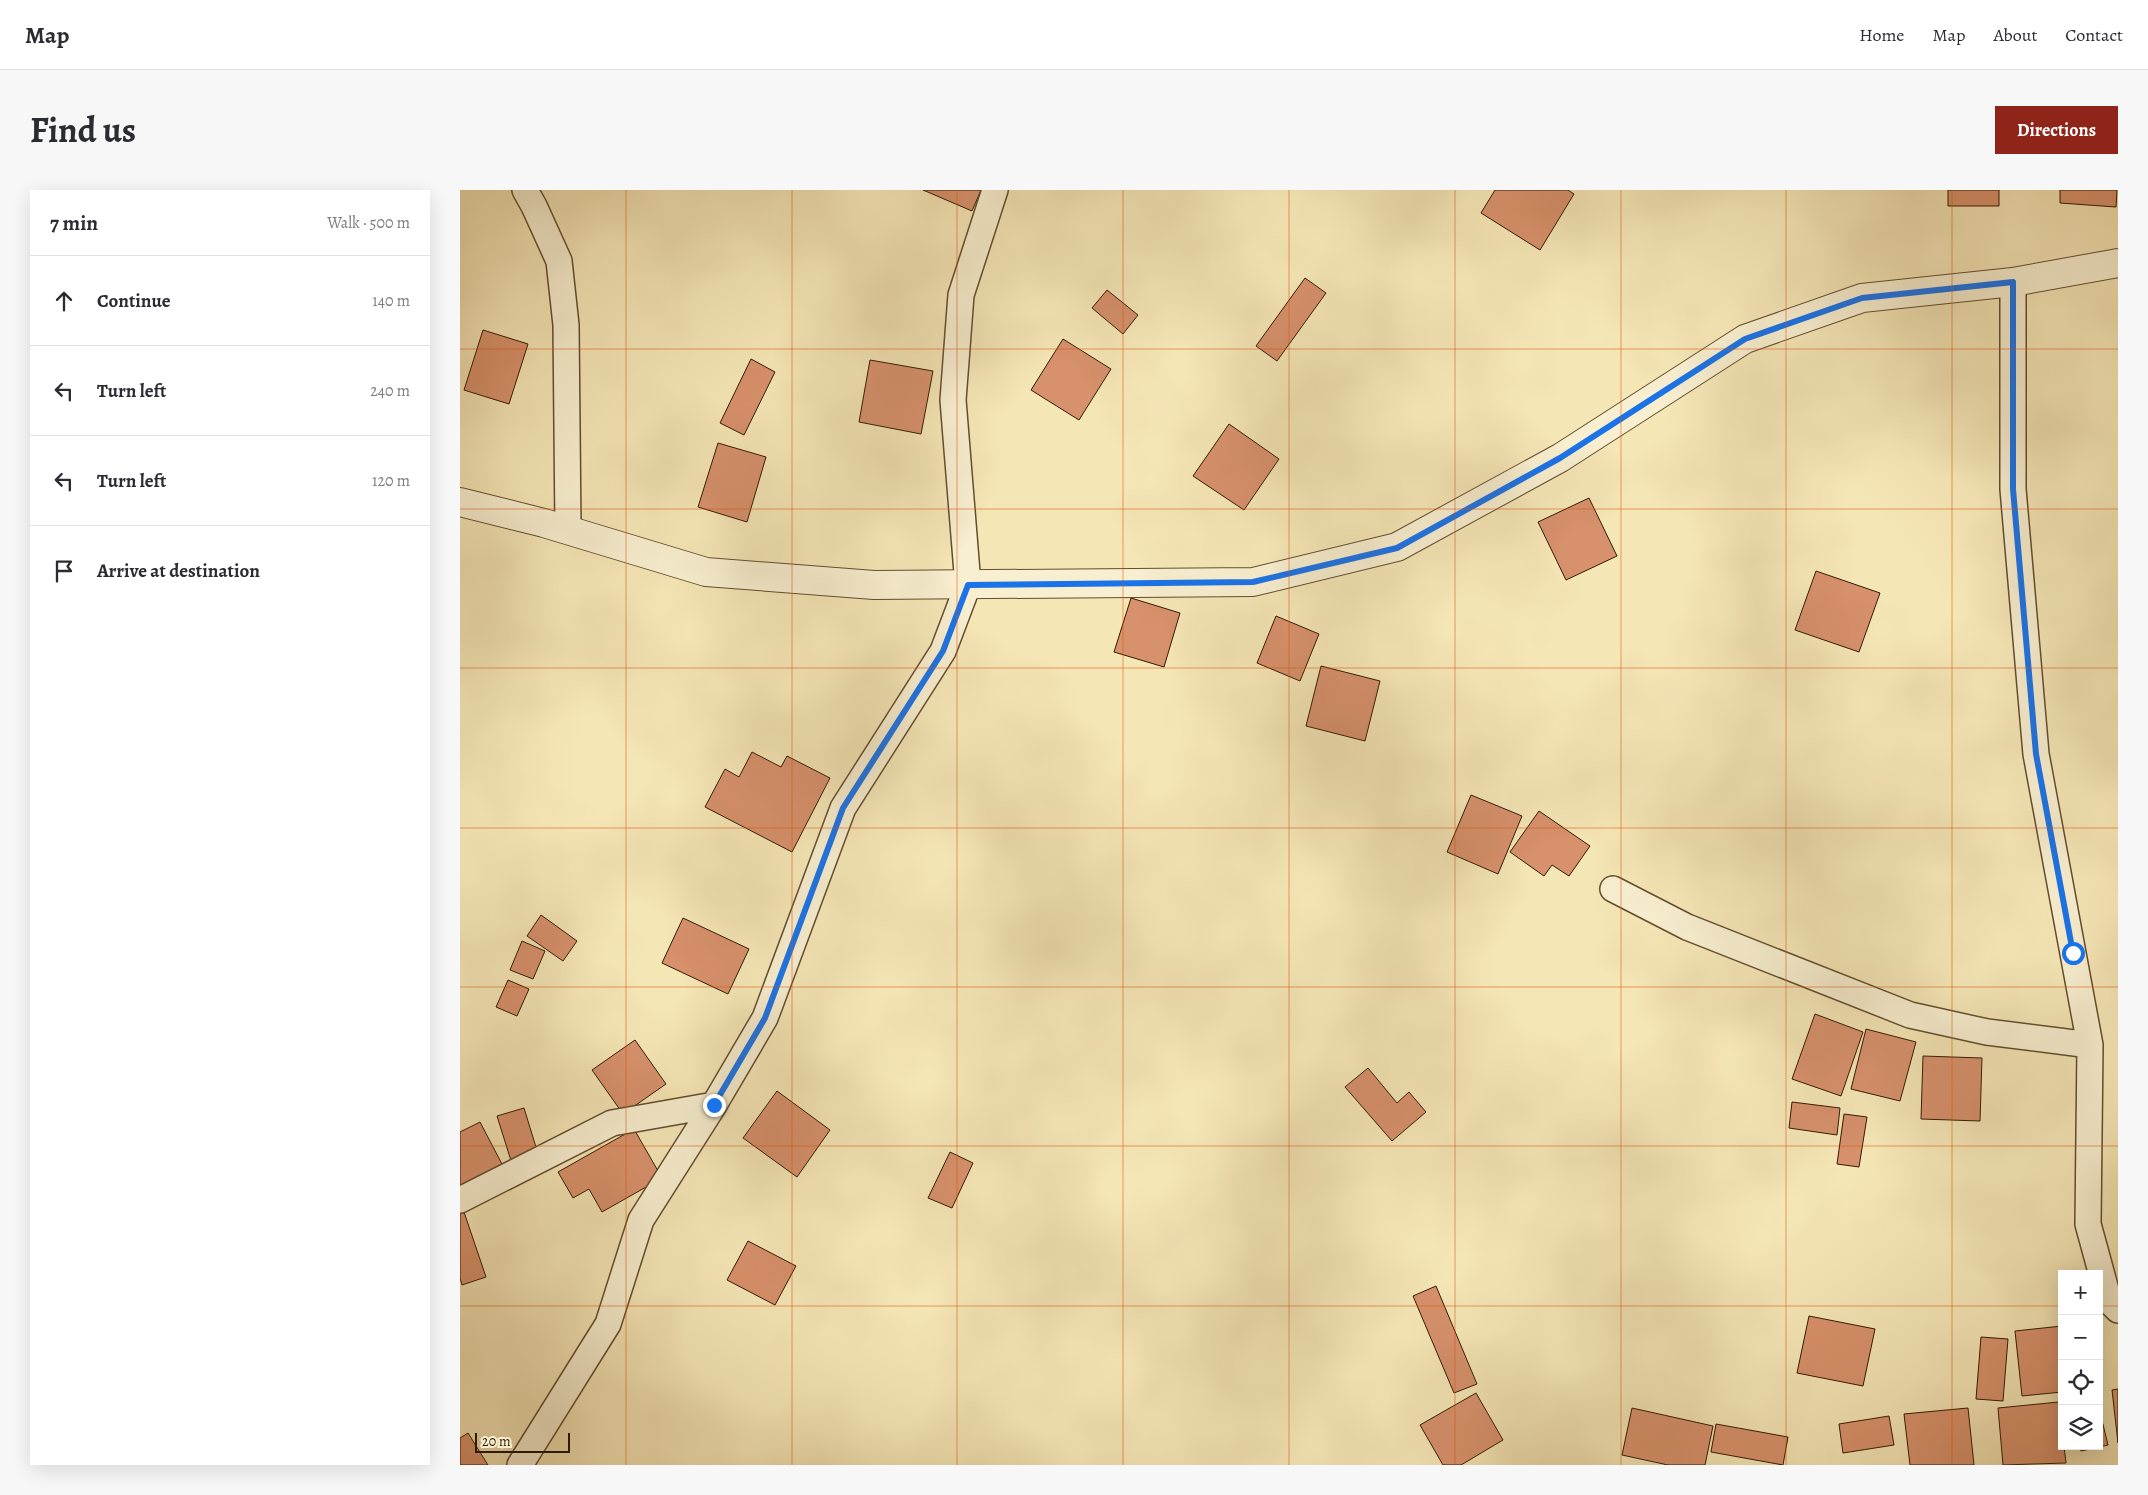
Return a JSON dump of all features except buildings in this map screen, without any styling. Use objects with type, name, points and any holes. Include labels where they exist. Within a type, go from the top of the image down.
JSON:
[{"type":"street","points":[[525,190],[559,261],[566,325],[568,530]]},
{"type":"street","points":[[520,1465],[608,1324],[641,1220],[714,1105],[765,1018],[843,808],[943,651],[968,585],[953,400],[961,296],[995,190]]},
{"type":"street","points":[[460,502],[568,530],[706,572],[874,585],[1253,582],[1397,548],[1560,458],[1745,339],[1862,298],[2013,282],[2118,263]]},
{"type":"street","points":[[2013,282],[2013,489],[2036,754],[2090,1045],[2088,1224],[2109,1301],[2118,1310]]},
{"type":"street","points":[[1613,889],[1687,927],[1910,1015],[1988,1032],[2090,1045]]},
{"type":"street","points":[[460,1200],[612,1122],[714,1105]]},
{"type":"route","points":[[714,1105],[765,1018],[843,808],[943,651],[968,585],[1253,582],[1397,548],[1560,458],[1745,339],[1862,298],[2013,282],[2013,489],[2036,754],[2073,953]]}]
